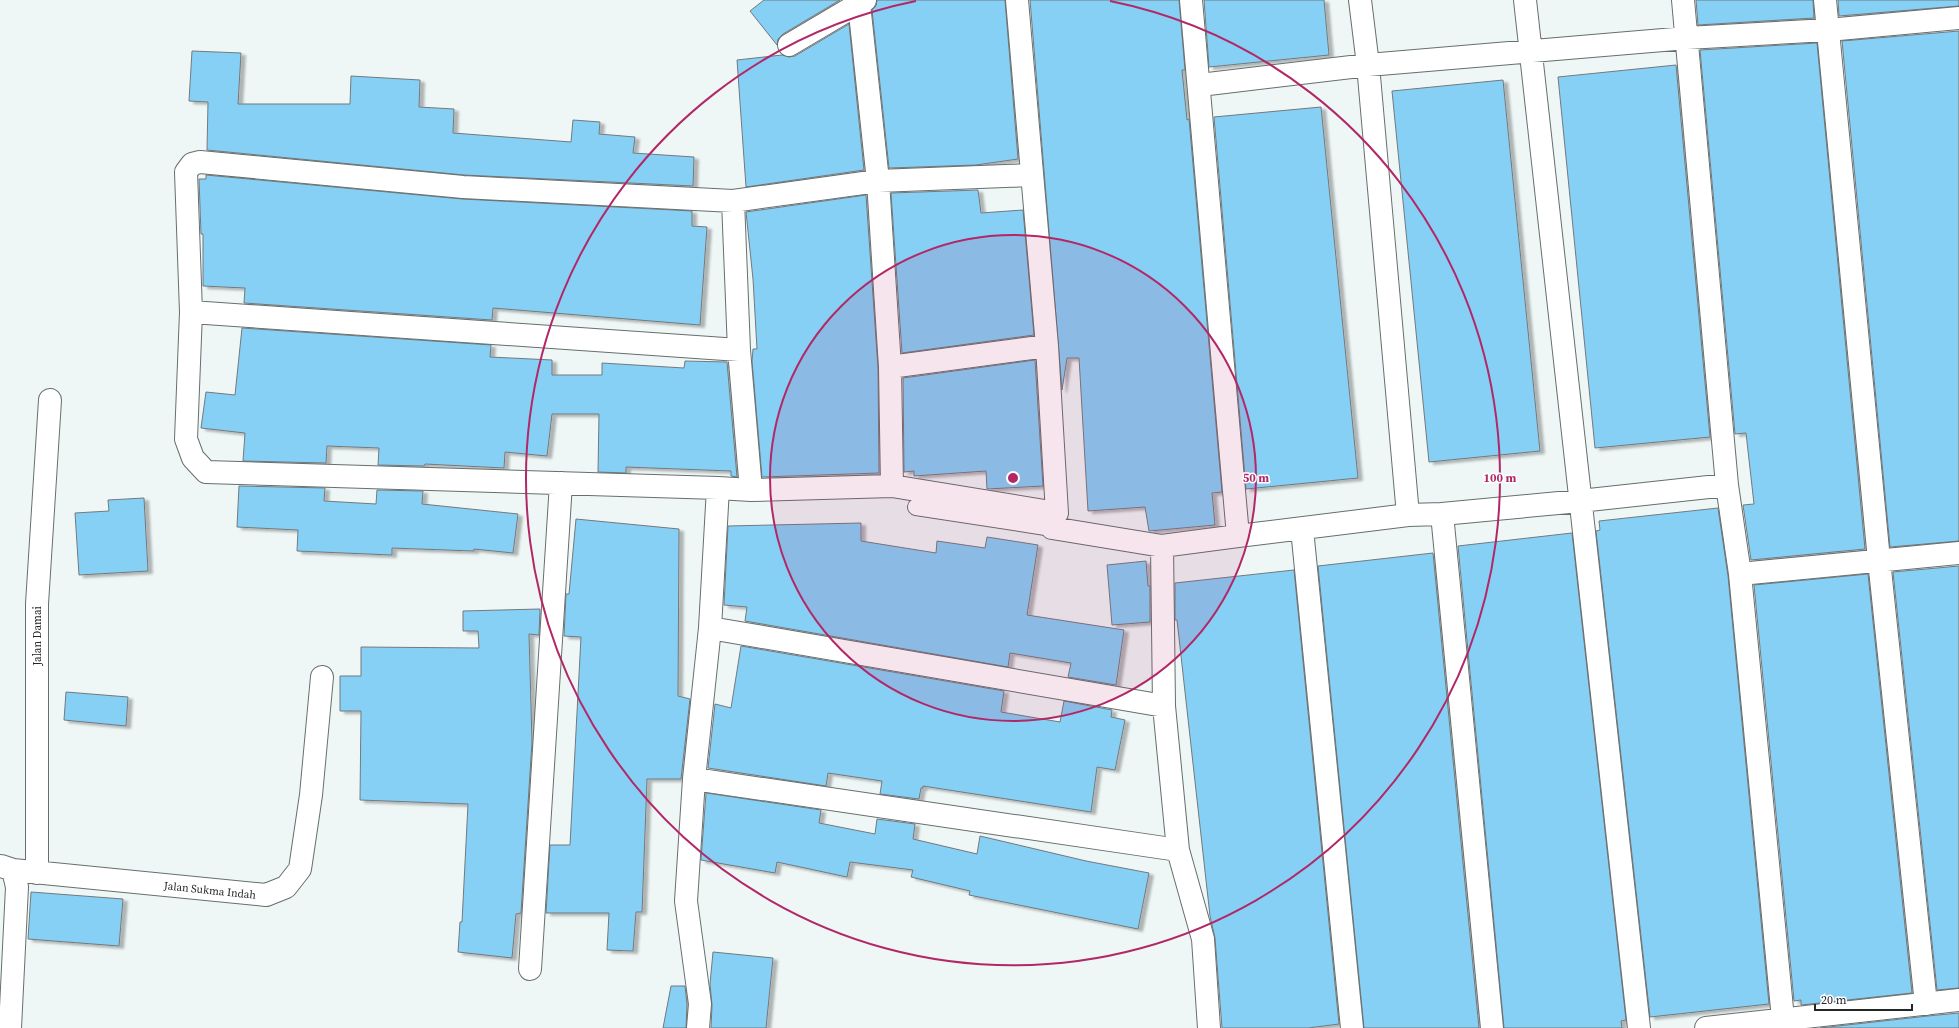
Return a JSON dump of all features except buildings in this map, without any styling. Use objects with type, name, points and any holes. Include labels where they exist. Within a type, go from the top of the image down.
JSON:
[{"type":"street","points":[[1017,0],[1047,346],[1055,520]]},
{"type":"street","points":[[1191,0],[1200,85],[1238,536]]},
{"type":"street","points":[[1360,0],[1368,65],[1408,515]]},
{"type":"street","points":[[1525,0],[1639,1028]]},
{"type":"street","points":[[1683,0],[1726,485],[1740,574],[1783,1019]]},
{"type":"street","points":[[1825,0],[1879,560],[1926,1004]]},
{"type":"street","points":[[789,45],[862,2],[878,181],[890,367],[892,486]]},
{"type":"street","points":[[1200,85],[1368,65],[1687,38],[1828,30],[1959,18]]},
{"type":"street","points":[[1031,175],[878,181],[733,201],[463,187],[200,162],[192,164],[186,172],[191,312],[186,439],[193,458],[206,472],[751,490],[892,486],[1055,520],[1162,546],[1408,515],[1442,514],[1580,501],[1726,485]]},
{"type":"street","points":[[733,201],[739,350],[751,490]]},
{"type":"street","points":[[191,312],[739,350]]},
{"type":"street","points":[[890,367],[1047,346]]},
{"type":"street","name":"Jalan Damai","points":[[37,873],[37,604],[50,400]]},
{"type":"street","points":[[530,969],[561,483]]},
{"type":"street","points":[[698,1028],[700,1004],[686,901],[694,779],[710,628],[718,488]]},
{"type":"street","points":[[1442,514],[1492,1028]]},
{"type":"street","points":[[1302,529],[1352,1028]]},
{"type":"street","points":[[1162,546],[1164,706],[1178,850],[1203,939],[1209,1028]]},
{"type":"street","points":[[1740,574],[1959,553]]},
{"type":"street","points":[[710,628],[1164,706]]},
{"type":"street","name":"Jalan Sukma Indah","points":[[6,868],[37,873],[266,895],[286,887],[300,869],[311,795],[322,677]]},
{"type":"street","points":[[694,779],[1178,850]]},
{"type":"street","points":[[6,868],[16,877],[17,902],[10,1028]]},
{"type":"street","points":[[1706,1028],[1749,1025],[1783,1019],[1959,1000]]},
{"type":"lane","points":[[916,507],[1055,520]]}]
